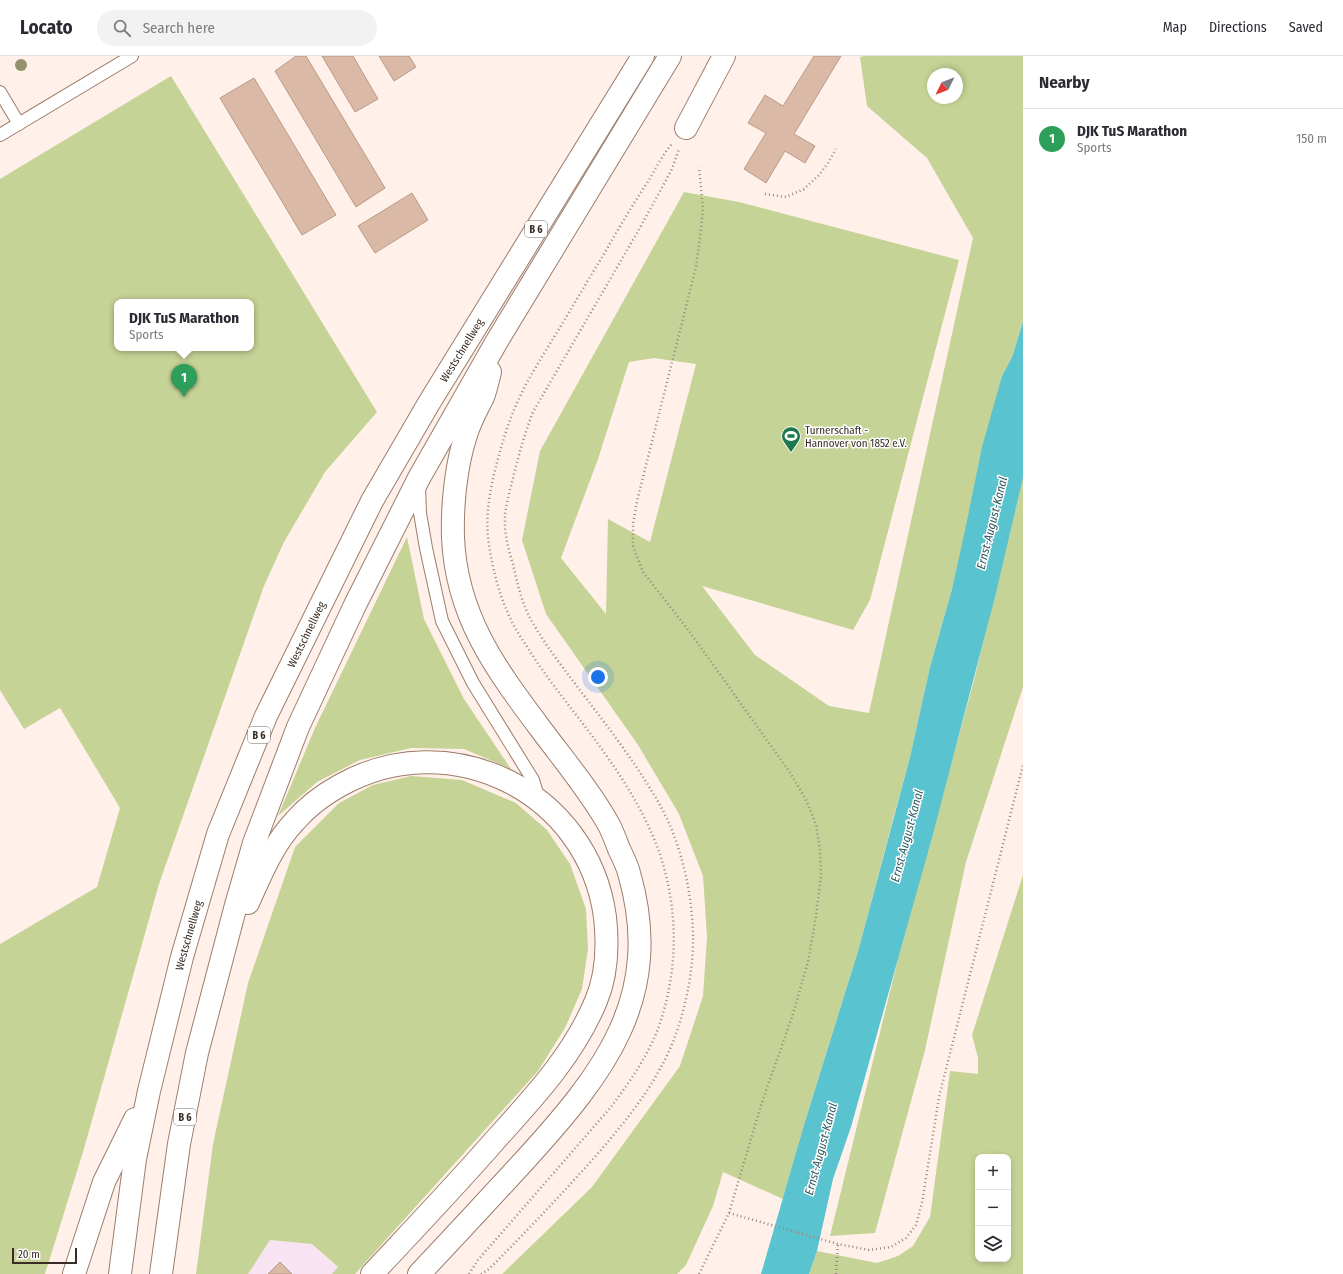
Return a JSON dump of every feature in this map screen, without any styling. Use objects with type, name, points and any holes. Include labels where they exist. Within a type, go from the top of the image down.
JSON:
[{"type":"main road","name":"Westschnellweg","points":[[120,1274],[135,1159],[149,1091],[182,957],[218,834],[266,716],[372,501],[429,403],[643,56]]},
{"type":"main road","name":"B 6","points":[[161,1274],[179,1144],[197,1053],[254,843],[298,728],[355,605],[419,478],[497,341],[670,56]]},
{"type":"main road","points":[[686,128],[724,56]]},
{"type":"main road","points":[[419,1274],[560,1121],[585,1089],[606,1058],[620,1031],[630,1006],[636,984],[639,960],[638,909],[629,871],[609,826],[588,792],[512,690],[478,636],[467,610],[457,577],[453,537],[456,478],[466,433],[484,393],[497,341]]},
{"type":"main road","points":[[221,962],[269,857],[294,821],[323,795],[355,777],[384,766],[424,761],[458,764],[488,772],[518,786],[539,800],[565,826],[585,856],[597,881],[603,906],[606,930],[604,974],[597,999],[581,1034],[540,1090],[372,1274]]},
{"type":"main road","points":[[74,1274],[104,1182],[149,1091]]},
{"type":"lane","points":[[0,135],[132,56]]},
{"type":"lane","points":[[0,92],[19,124]]},
{"type":"lane","points":[[419,478],[420,513],[442,621],[473,683],[533,780],[539,800]]},
{"type":"path","points":[[468,1274],[478,1260],[606,1113],[629,1083],[658,1029],[670,985],[674,954],[673,915],[667,883],[658,849],[644,818],[624,782],[591,734],[554,686],[512,623],[501,595],[493,566],[488,543],[487,515],[500,451],[507,427],[517,402],[626,216],[668,148],[686,128]]},
{"type":"path","points":[[480,1274],[489,1269],[560,1196],[626,1121],[647,1092],[663,1065],[675,1035],[687,994],[694,956],[693,912],[686,878],[676,842],[662,808],[639,771],[548,646],[529,616],[512,562],[507,539],[505,516],[524,434],[533,412],[641,226],[672,169],[686,128]]},
{"type":"path","points":[[765,194],[786,197],[804,189],[819,176],[836,149]]},
{"type":"path","points":[[699,167],[703,208],[696,266],[638,501],[633,524],[633,546],[643,572],[689,631],[786,767],[806,800],[816,824],[820,850],[821,875],[816,916],[806,969],[792,1017],[762,1102],[729,1213],[699,1274]]},
{"type":"path","points":[[729,1213],[838,1244],[869,1250],[891,1247],[906,1238],[916,1225],[922,1203],[939,1097],[1023,765]]},
{"type":"path","points":[[836,1274],[838,1244]]},
{"type":"shaded area","points":[[270,1240],[312,1244],[338,1268],[332,1274],[248,1274]]},
{"type":"green space","points":[[1023,56],[1023,322],[1012,357],[1002,376],[952,589],[930,667],[910,757],[859,948],[804,1125],[783,1199],[723,1172],[713,1206],[686,1265],[677,1274],[502,1274],[592,1187],[680,1066],[703,996],[707,937],[703,876],[679,814],[638,745],[546,614],[522,540],[540,451],[684,192],[739,202],[959,260],[870,600],[853,630],[702,586],[755,655],[829,706],[869,713],[973,238],[927,158],[867,106],[860,57]],"holes":[[[654,358],[696,364],[650,542],[608,519],[606,614],[561,558],[598,459],[629,362]]]},
{"type":"green space","points":[[171,76],[377,412],[325,472],[284,542],[264,586],[159,884],[83,1152],[45,1274],[0,1274],[0,944],[97,887],[120,808],[60,708],[24,729],[0,690],[0,179]]},
{"type":"green space","points":[[1023,478],[1023,687],[966,862],[925,1050],[875,1233],[830,1236],[898,959],[974,680]]},
{"type":"green space","points":[[407,537],[424,619],[464,699],[511,769],[464,749],[411,748],[360,760],[317,782],[278,816],[315,728]]},
{"type":"green space","points":[[411,776],[462,780],[516,803],[547,830],[570,864],[586,909],[588,949],[582,989],[565,1028],[538,1071],[355,1274],[332,1274],[338,1267],[312,1244],[270,1240],[248,1274],[196,1274],[213,1144],[248,983],[295,847],[339,803],[373,785]]},
{"type":"green space","points":[[1023,875],[1023,1274],[809,1274],[817,1251],[877,1263],[898,1256],[913,1246],[930,1217],[950,1071],[978,1074],[978,1058],[972,1035]]},
{"type":"water","name":"Ernst-August-Kanal","points":[[1023,322],[1023,478],[995,597],[933,834],[851,1127],[833,1179],[817,1251],[809,1274],[761,1274],[804,1125],[859,948],[910,757],[930,667],[952,589],[982,447],[1002,376],[1012,357]]},
{"type":"building","points":[[296,56],[306,56],[385,188],[356,207],[275,71]]},
{"type":"building","points":[[322,56],[353,56],[378,99],[355,112]]},
{"type":"building","points":[[379,56],[409,56],[416,67],[394,81]]},
{"type":"building","points":[[814,56],[841,56],[794,134],[815,146],[805,163],[785,151],[766,183],[744,169],[766,133],[748,123],[765,95],[783,106]]},
{"type":"building","points":[[254,78],[336,215],[302,235],[220,98]]},
{"type":"building","points":[[412,193],[428,220],[375,253],[358,226]]},
{"type":"building","points":[[280,1262],[292,1274],[268,1274]]},
{"type":"place","name":"DJK TuS Marathon","points":[[184,397]]},
{"type":"place","name":"Turnerschaft - Hannover von 1852 e.V.","points":[[791,453]]}]
